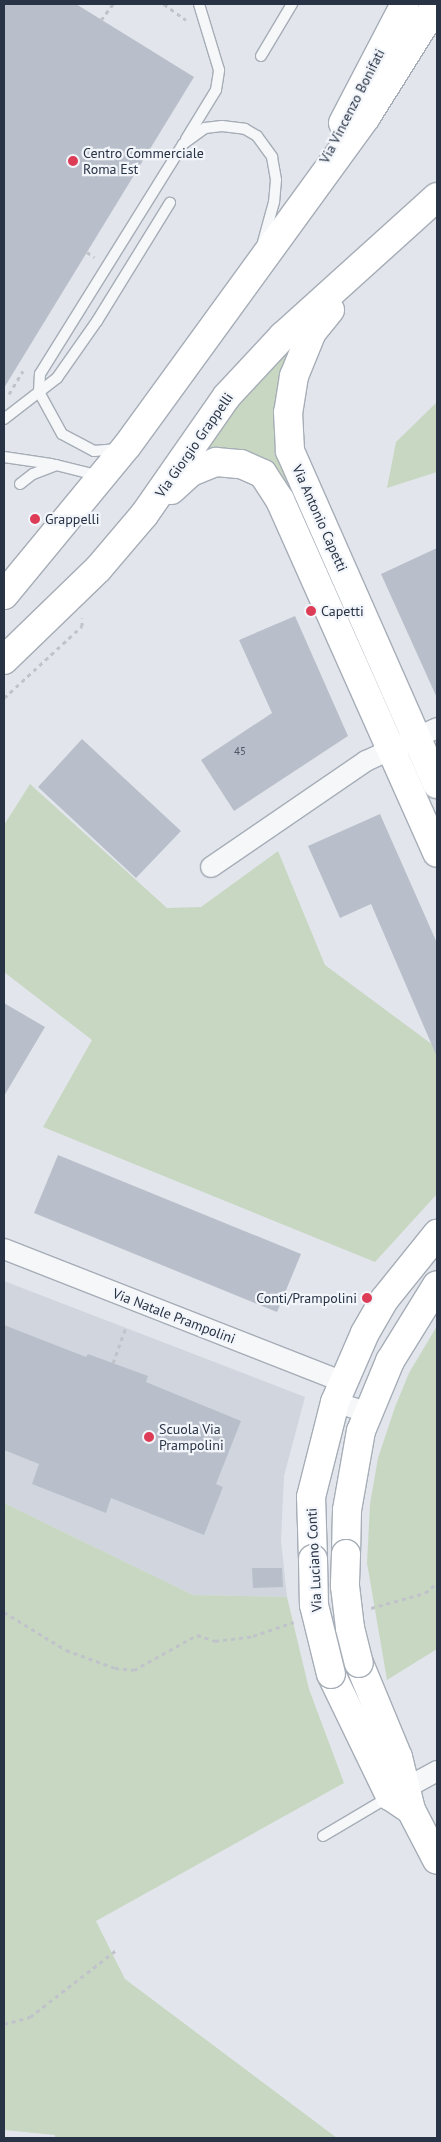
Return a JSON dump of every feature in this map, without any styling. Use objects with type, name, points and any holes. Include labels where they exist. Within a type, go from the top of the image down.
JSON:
[{"type":"main road","name":"Via Vincenzo Bonifati","points":[[299,209],[404,4]]},
{"type":"main road","points":[[4,595],[127,446],[366,117],[437,4]]},
{"type":"main road","name":"Via Giorgio Grappelli","points":[[4,660],[98,569],[144,515],[226,396],[283,336],[437,197]]},
{"type":"main road","name":"Via Antonio Capetti","points":[[370,258],[312,332],[294,376],[289,395],[288,432],[290,451],[331,542],[427,733],[437,784]]},
{"type":"main road","points":[[144,515],[191,472],[216,462],[229,461],[253,468],[263,474],[280,500],[437,853]]},
{"type":"main road","name":"Via Luciano Conti","points":[[437,1234],[384,1300],[365,1333],[340,1392],[311,1498],[314,1605],[331,1674],[437,1860]]},
{"type":"main road","name":"Via Luciano Conti","points":[[403,1798],[359,1663],[350,1628],[345,1586],[347,1510],[361,1432],[368,1413],[390,1362],[437,1285]]},
{"type":"street","points":[[211,867],[366,761],[427,733]]},
{"type":"street","name":"Via Natale Prampolini","points":[[4,1249],[340,1392]]},
{"type":"street","points":[[340,1392],[368,1413]]},
{"type":"street","points":[[403,1798],[437,1771]]},
{"type":"lane","points":[[127,446],[100,452],[78,444],[62,434],[51,418],[39,392],[40,374],[49,355],[216,90],[219,70],[200,4]]},
{"type":"lane","points":[[261,56],[292,4]]},
{"type":"lane","points":[[183,144],[205,128],[222,126],[245,129],[256,136],[272,157],[276,180],[274,202],[257,265]]},
{"type":"lane","points":[[4,418],[56,378],[97,321],[170,203]]},
{"type":"lane","points":[[4,457],[56,465],[103,477]]},
{"type":"lane","points":[[20,484],[33,474],[56,465]]},
{"type":"lane","points":[[323,1836],[403,1798]]},
{"type":"path","points":[[101,20],[113,4]]},
{"type":"path","points":[[87,252],[95,257]]},
{"type":"path","points":[[4,698],[82,626],[83,610]]},
{"type":"path","points":[[113,1364],[126,1328]]},
{"type":"path","points":[[364,1610],[425,1594],[437,1583]]},
{"type":"path","points":[[4,1612],[66,1650],[115,1668],[134,1670],[197,1635],[215,1641],[252,1636],[297,1621]]},
{"type":"path","points":[[4,2024],[30,2017],[115,1951]]},
{"type":"shaded area","name":"Scuola Via Prampolini","points":[[4,1281],[305,1397],[284,1476],[281,1540],[287,1597],[193,1595],[4,1503]]},
{"type":"green space","points":[[283,350],[289,356],[289,481],[286,483],[277,471],[200,454]]},
{"type":"green space","points":[[437,402],[437,472],[387,488],[396,442]]},
{"type":"green space","points":[[30,784],[167,908],[201,907],[278,851],[325,965],[437,1048],[437,1194],[375,1262],[43,1127],[92,1040],[4,972],[4,825]]},
{"type":"green space","points":[[437,1326],[437,1649],[387,1680],[367,1563],[370,1504],[378,1458],[395,1407],[409,1373]]},
{"type":"green space","points":[[4,1503],[193,1595],[287,1597],[309,1689],[344,1783],[96,1921],[125,1979],[337,2138],[55,2138],[55,2135],[4,2130]]},
{"type":"building","name":"Centro Commerciale Roma Est","points":[[4,4],[76,4],[194,77],[4,388]]},
{"type":"building","points":[[437,548],[437,698],[381,574]]},
{"type":"building","points":[[295,616],[348,736],[234,811],[201,760],[272,713],[239,640]]},
{"type":"building","points":[[82,739],[181,831],[136,878],[38,787]]},
{"type":"building","points":[[380,814],[437,943],[437,1057],[371,904],[340,918],[308,846]]},
{"type":"building","points":[[4,1003],[45,1027],[4,1096]]},
{"type":"building","points":[[58,1155],[301,1254],[277,1312],[34,1213]]},
{"type":"building","points":[[4,1325],[86,1357],[88,1354],[148,1376],[146,1382],[241,1421],[216,1484],[223,1487],[204,1535],[111,1498],[106,1513],[32,1484],[39,1464],[4,1450]]},
{"type":"building","points":[[252,1568],[282,1568],[283,1587],[253,1588]]},
{"type":"place","name":"Centro Commerciale Roma Est","points":[[73,161]]},
{"type":"place","name":"Grappelli","points":[[35,519]]},
{"type":"place","name":"Capetti","points":[[311,611]]},
{"type":"place","name":"Conti/Prampolini","points":[[367,1298]]},
{"type":"place","name":"Scuola Via Prampolini","points":[[149,1437]]}]
